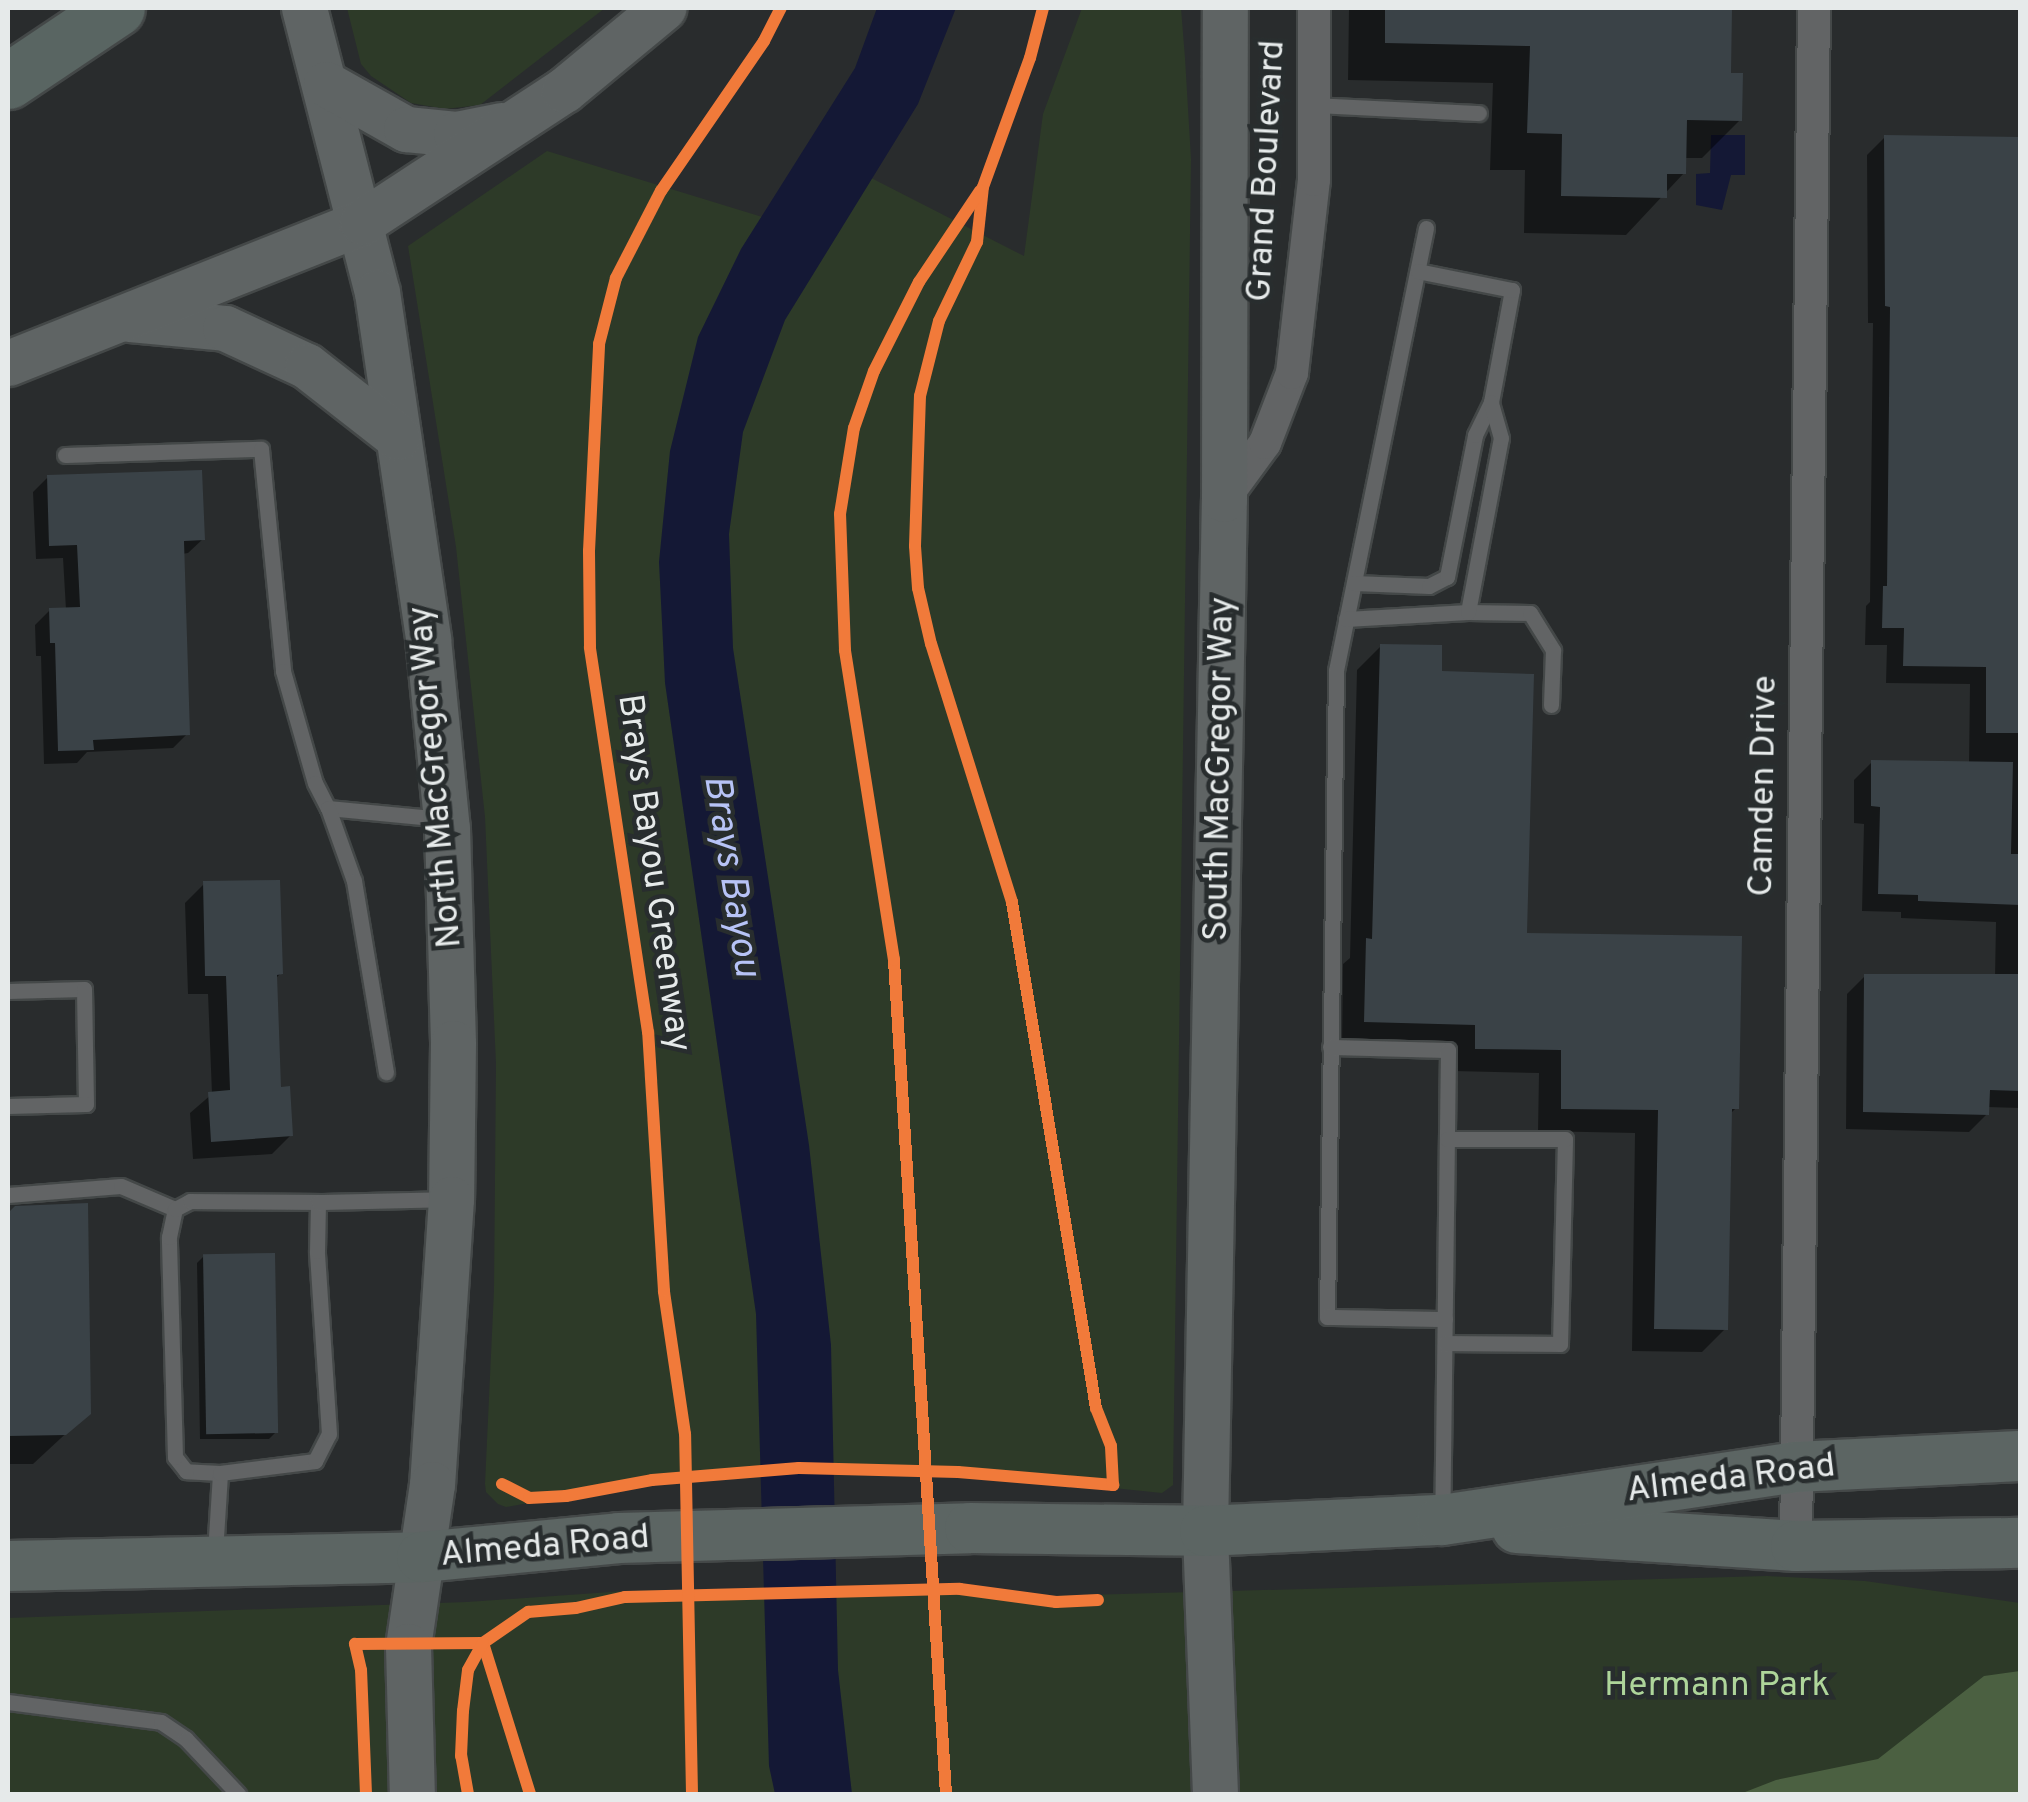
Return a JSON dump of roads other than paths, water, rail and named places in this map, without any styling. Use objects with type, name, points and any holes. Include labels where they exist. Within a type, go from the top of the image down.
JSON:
[{"type":"highway","points":[[8,81],[117,8]]},
{"type":"main road","name":"North MacGregor Way","points":[[304,8],[362,222],[428,639],[446,820],[453,1043],[451,1199],[432,1484],[408,1646],[412,1794]]},
{"type":"main road","points":[[8,364],[362,222],[564,90],[663,8]]},
{"type":"main road","name":"South MacGregor Way","points":[[1215,1794],[1205,1531],[1224,498],[1225,8]]},
{"type":"main road","points":[[326,84],[406,129],[456,134],[519,121]]},
{"type":"main road","points":[[118,318],[225,328],[308,366],[398,437]]},
{"type":"main road","name":"Almeda Road","points":[[8,1566],[422,1557],[619,1538],[970,1528],[1205,1531],[1442,1520],[1795,1468],[2020,1456]]},
{"type":"main road","name":"Almeda Road","points":[[1442,1520],[1562,1534],[1796,1546],[2020,1543]]},
{"type":"street","name":"Grand Boulevard","points":[[1224,498],[1266,444],[1292,373],[1306,278],[1314,180],[1314,8]]},
{"type":"street","name":"Camden Drive","points":[[1796,1546],[1813,17]]},
{"type":"lane","points":[[1314,105],[1479,114]]},
{"type":"lane","points":[[1426,228],[1336,671],[1327,1318],[1445,1320]]},
{"type":"lane","points":[[1354,583],[1429,586],[1446,577],[1475,435],[1491,402],[1512,290],[1418,271]]},
{"type":"lane","points":[[1468,612],[1502,438],[1491,402]]},
{"type":"lane","points":[[65,454],[261,449],[284,672],[295,724],[354,881],[386,1072]]},
{"type":"lane","points":[[1346,619],[1468,612],[1530,613],[1554,650],[1552,705]]},
{"type":"lane","points":[[328,808],[446,820]]},
{"type":"lane","points":[[8,991],[84,989],[86,1104],[8,1106]]},
{"type":"lane","points":[[1330,1048],[1448,1050],[1442,1520]]},
{"type":"lane","points":[[1444,1343],[1560,1344],[1565,1140],[1447,1139]]},
{"type":"lane","points":[[8,1195],[122,1186],[176,1209]]},
{"type":"lane","points":[[318,1202],[316,1251],[329,1434],[314,1461],[220,1473],[186,1472],[175,1457],[170,1237],[176,1209],[190,1201],[451,1199]]},
{"type":"lane","points":[[214,1559],[220,1473]]},
{"type":"lane","points":[[8,1702],[162,1722],[186,1739],[238,1794]]},
{"type":"water","name":"Brays Bayou","points":[[877,8],[956,8],[918,104],[785,320],[743,432],[729,534],[733,648],[809,1145],[831,1345],[838,1670],[852,1794],[775,1794],[769,1766],[756,1314],[665,683],[659,562],[670,451],[698,337],[741,249],[855,68]]},
{"type":"water","points":[[1711,135],[1745,135],[1745,175],[1731,175],[1722,210],[1696,205],[1696,174],[1710,173]]},
{"type":"park label","name":"Hermann Park","points":[[1717,1686]]}]
